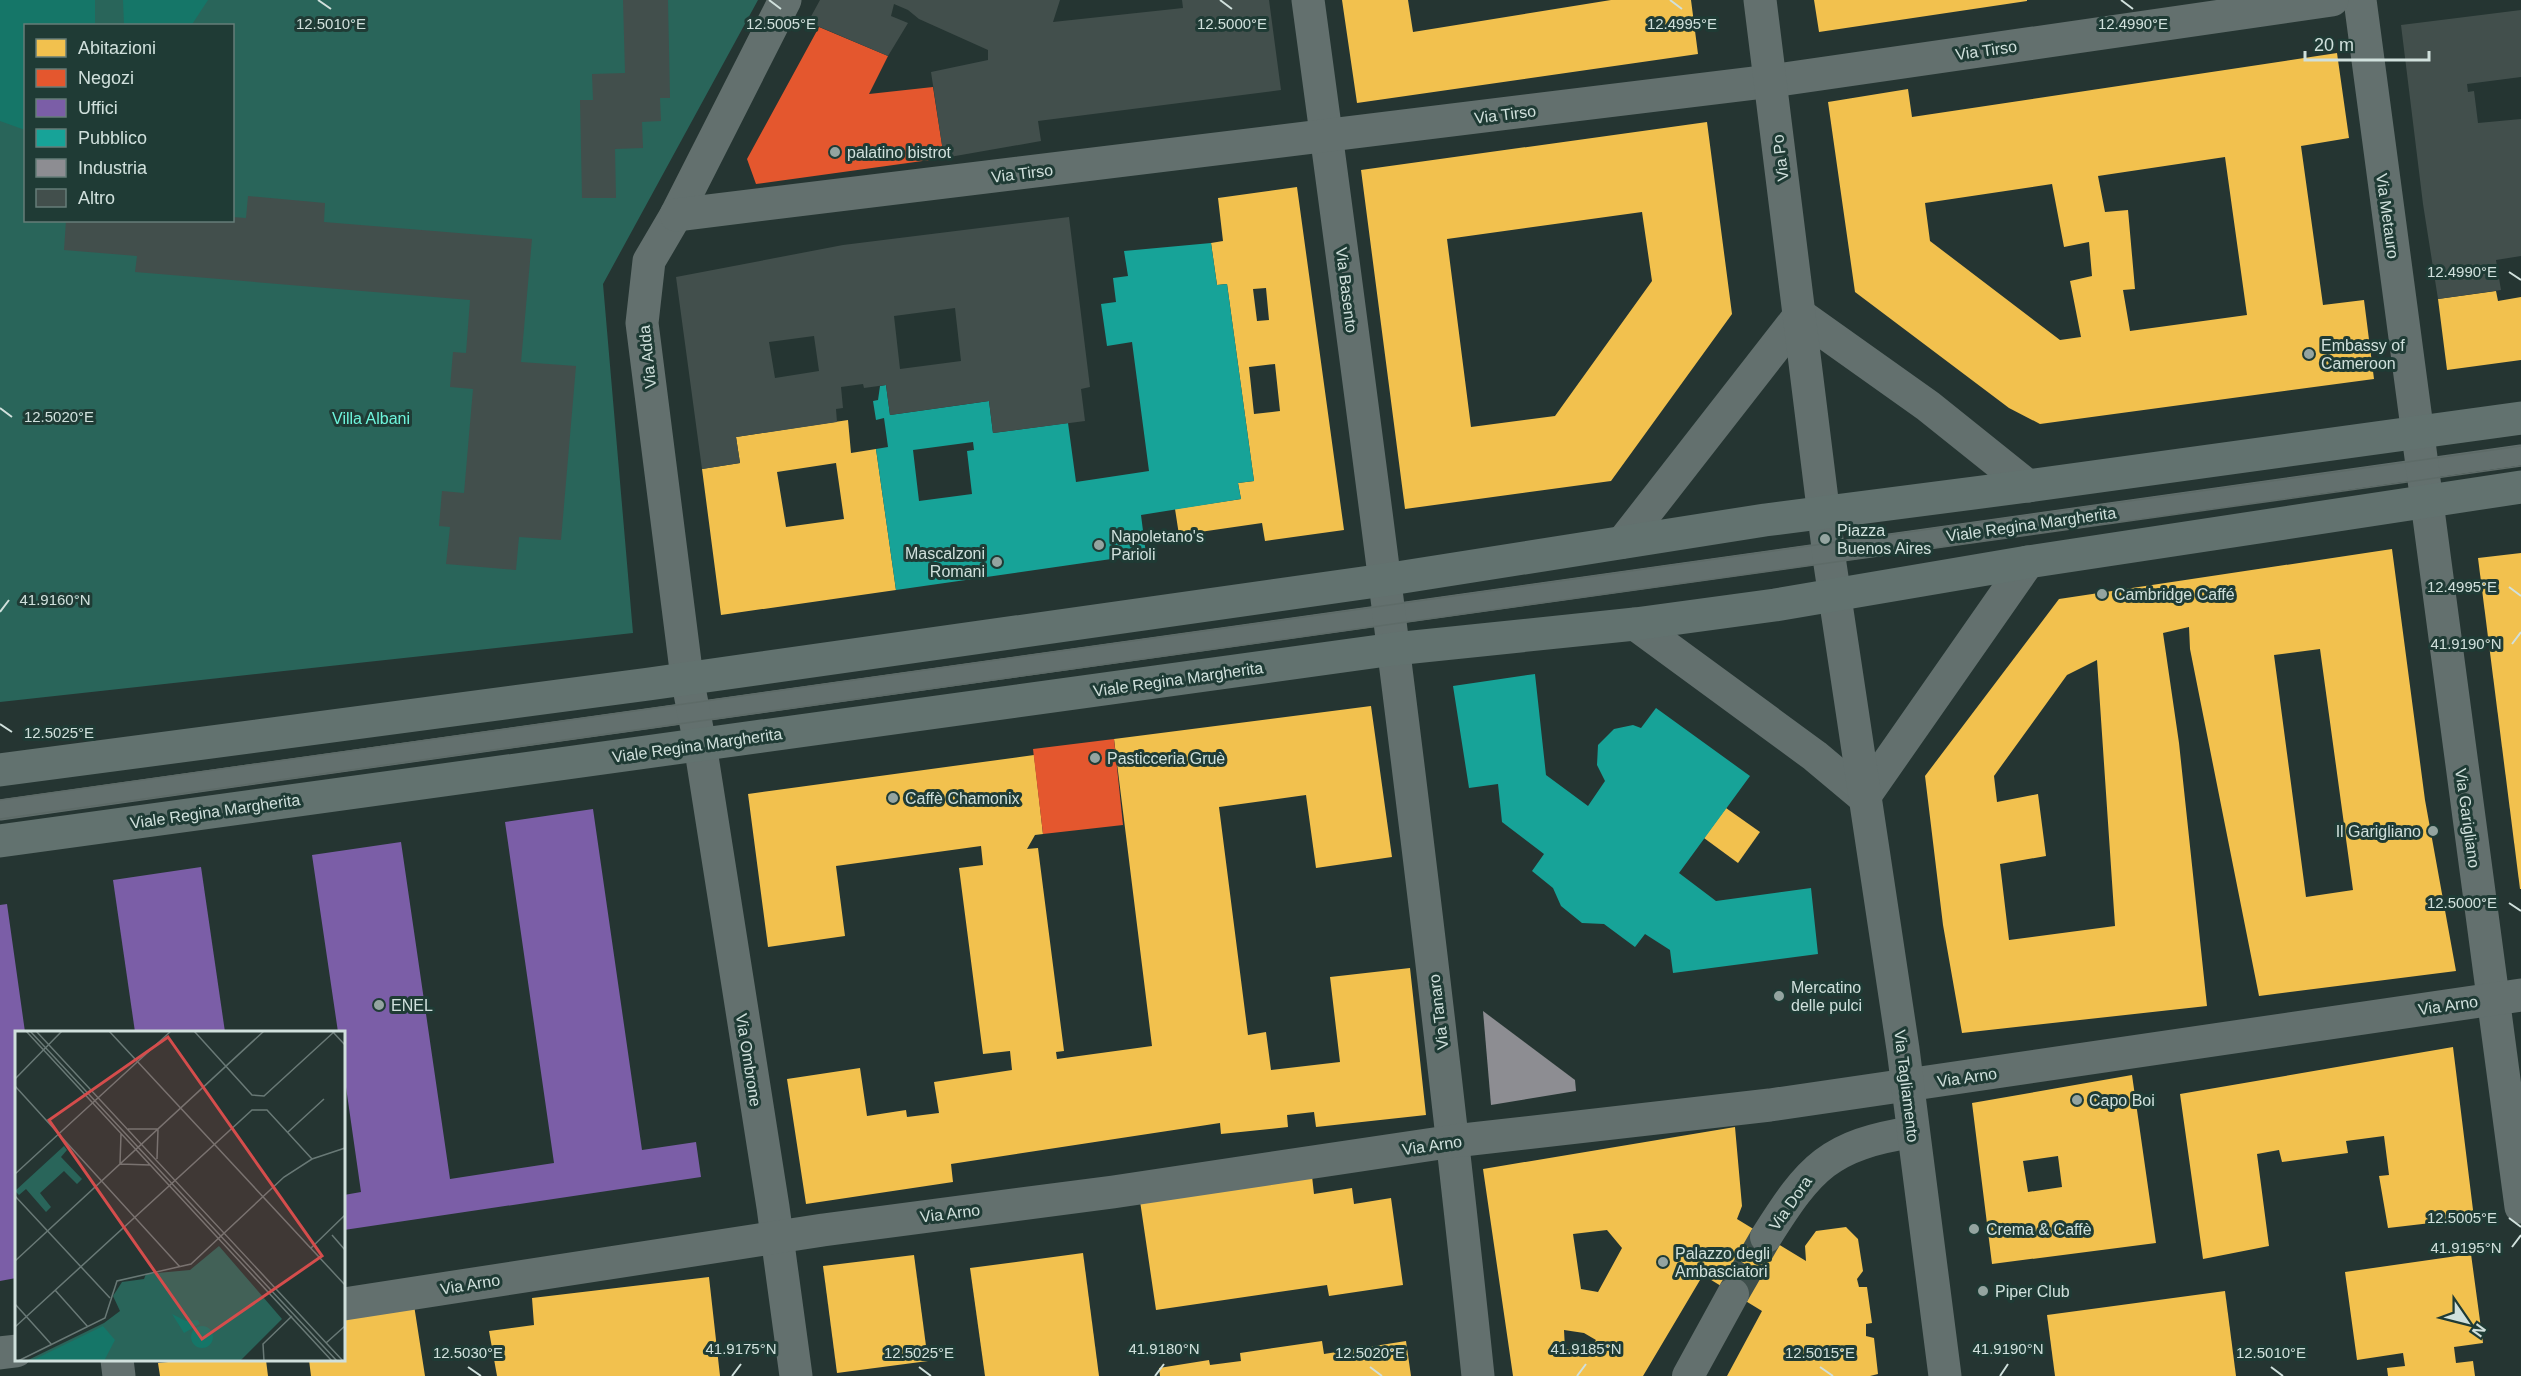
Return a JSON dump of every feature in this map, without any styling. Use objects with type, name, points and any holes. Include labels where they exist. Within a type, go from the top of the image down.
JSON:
[{"type":"main road","points":[[0,770],[687,678],[1384,580],[1824,513],[2521,418]]},
{"type":"main road","name":"Viale Regina Margherita","points":[[0,842],[1394,649],[1635,624],[1834,596],[2028,562],[2424,484],[2521,487]]},
{"type":"street","name":"Via Adda","points":[[700,744],[687,678],[642,323],[649,261],[676,215],[785,0]]},
{"type":"street","name":"Via Basento","points":[[1308,0],[1384,580]]},
{"type":"street","name":"Via Po","points":[[1760,0],[1800,315]]},
{"type":"street","name":"Via Tirso","points":[[676,215],[1771,81],[2332,0]]},
{"type":"street","name":"Via Metauro","points":[[2360,0],[2416,432]]},
{"type":"street","points":[[1800,315],[1928,406],[2028,486]]},
{"type":"street","points":[[1800,315],[1834,596],[1864,797]]},
{"type":"street","points":[[1623,542],[1800,315]]},
{"type":"street","points":[[2416,432],[2424,484]]},
{"type":"street","name":"Via Garigliano","points":[[2424,484],[2507,997],[2521,1207]]},
{"type":"street","points":[[1864,797],[2028,562]]},
{"type":"street","points":[[1384,580],[1394,649]]},
{"type":"street","points":[[1635,624],[1815,756],[1864,797]]},
{"type":"street","name":"Via Tanaro","points":[[1394,649],[1454,1141],[1478,1376]]},
{"type":"street","name":"Via Ombrone","points":[[700,744],[796,1376]]},
{"type":"street","name":"Via Tagliamento","points":[[1864,797],[1908,1085],[1946,1376]]},
{"type":"street","name":"Via Arno","points":[[345,1304],[776,1237],[1113,1192],[1454,1141],[1770,1105],[2507,997]]},
{"type":"street","name":"Via Dora","points":[[1766,1237],[1800,1186],[1823,1162],[1861,1143],[1913,1132]]},
{"type":"street","points":[[1688,1376],[1733,1294]]},
{"type":"street","points":[[0,1353],[15,1351]]},
{"type":"street","points":[[117,1361],[119,1376]]},
{"type":"lane","name":"Viale Regina Margherita","points":[[0,810],[1829,552],[2424,484],[2521,455]]},
{"type":"green space","name":"Villa Albani","points":[[0,0],[758,0],[603,284],[633,633],[0,702]]},
{"type":"green space","points":[[0,0],[95,0],[95,24],[24,24],[24,130],[0,121]]},
{"type":"green space","points":[[123,0],[208,0],[192,24],[124,24]]},
{"type":"building: Abitazioni","points":[[1342,0],[1408,0],[1413,32],[1611,0],[1691,0],[1698,54],[1357,103]]},
{"type":"building: Abitazioni","points":[[1814,0],[2027,0],[2027,1],[1819,32]]},
{"type":"building: Abitazioni","points":[[2337,53],[2349,138],[2301,146],[2323,305],[2364,300],[2374,379],[2040,424],[2009,408],[1855,292],[1828,102],[1908,89],[1912,117]],"holes":[[[2225,157],[2247,315],[2130,331],[2123,290],[2135,289],[2128,210],[2105,212],[2098,176]],[[2052,184],[2064,247],[2089,242],[2092,276],[2070,281],[2081,337],[2060,340],[1930,241],[1925,203]]]},
{"type":"building: Abitazioni","points":[[1707,122],[1732,314],[1611,481],[1405,509],[1361,170]],"holes":[[[1642,212],[1652,281],[1555,416],[1471,427],[1447,239]]]},
{"type":"building: Abitazioni","points":[[1297,187],[1344,530],[1265,541],[1262,523],[1179,535],[1175,509],[1241,499],[1238,483],[1254,481],[1227,284],[1217,285],[1211,243],[1223,241],[1218,198]],"holes":[[[1266,288],[1269,320],[1257,321],[1253,289]],[[1275,364],[1280,411],[1254,414],[1249,367]]]},
{"type":"building: Abitazioni","points":[[2496,291],[2498,301],[2521,297],[2521,360],[2447,370],[2438,299]]},
{"type":"building: Abitazioni","points":[[848,420],[851,453],[876,449],[896,590],[721,615],[702,469],[740,463],[736,437]],"holes":[[[836,463],[844,519],[786,527],[777,472]]]},
{"type":"building: Abitazioni","points":[[2392,549],[2425,800],[2456,971],[2259,996],[2190,649],[2189,627],[2163,633],[2179,743],[2207,1006],[1962,1033],[1943,925],[1925,776],[2059,599]],"holes":[[[2320,649],[2353,890],[2306,897],[2274,655]],[[2097,660],[2115,926],[2009,940],[2000,864],[2046,856],[2038,794],[1997,802],[1994,776],[2067,675]]]},
{"type":"building: Abitazioni","points":[[2521,553],[2521,889],[2520,889],[2478,558]]},
{"type":"building: Abitazioni","points":[[1371,706],[1392,857],[1316,868],[1306,795],[1219,807],[1248,1035],[1266,1032],[1271,1070],[1340,1062],[1330,977],[1410,968],[1426,1115],[1316,1127],[1314,1112],[1287,1115],[1288,1127],[1221,1134],[1220,1123],[951,1164],[953,1182],[806,1204],[787,1079],[860,1068],[867,1116],[906,1110],[907,1117],[939,1113],[934,1082],[1012,1070],[1010,1051],[983,1054],[959,868],[983,865],[981,846],[836,866],[845,936],[768,947],[748,794],[1034,755],[1043,834],[1035,835],[1027,849],[1038,848],[1064,1051],[1056,1052],[1057,1059],[1152,1046],[1114,739]]},
{"type":"building: Abitazioni","points":[[1726,808],[1760,832],[1738,863],[1704,838]]},
{"type":"building: Abitazioni","points":[[2453,1047],[2474,1218],[2388,1228],[2379,1176],[2389,1175],[2384,1136],[2346,1141],[2348,1153],[2282,1162],[2279,1150],[2257,1154],[2269,1246],[2203,1259],[2180,1094]]},
{"type":"building: Abitazioni","points":[[2132,1075],[2156,1243],[1992,1264],[1972,1103]],"holes":[[[2058,1156],[2062,1187],[2028,1192],[2023,1161]]]},
{"type":"building: Abitazioni","name":"Palazzo degli Ambasciatori","points":[[1735,1127],[1742,1206],[1737,1219],[1806,1261],[1805,1246],[1816,1231],[1846,1227],[1858,1239],[1863,1271],[1857,1279],[1859,1287],[1867,1287],[1872,1323],[1866,1324],[1866,1336],[1874,1338],[1878,1374],[1870,1376],[1727,1376],[1762,1311],[1703,1275],[1643,1376],[1513,1376],[1483,1169]],"holes":[[[1607,1230],[1622,1248],[1598,1292],[1581,1289],[1573,1234]],[[1564,1330],[1584,1333],[1596,1340],[1588,1353],[1565,1349]]]},
{"type":"building: Abitazioni","points":[[1312,1176],[1314,1194],[1352,1188],[1354,1204],[1391,1198],[1403,1285],[1329,1296],[1327,1285],[1156,1310],[1140,1201]]},
{"type":"building: Abitazioni","points":[[1083,1253],[1099,1376],[985,1376],[970,1268]]},
{"type":"building: Abitazioni","points":[[2471,1254],[2483,1343],[2454,1347],[2456,1363],[2473,1361],[2475,1376],[2388,1376],[2387,1368],[2405,1366],[2403,1353],[2357,1360],[2345,1272]]},
{"type":"building: Abitazioni","points":[[914,1255],[928,1361],[837,1373],[823,1266]]},
{"type":"building: Abitazioni","points":[[709,1277],[720,1376],[497,1376],[489,1331],[534,1325],[532,1298]]},
{"type":"building: Abitazioni","points":[[2225,1291],[2236,1376],[2055,1376],[2047,1315]]},
{"type":"building: Abitazioni","points":[[414,1305],[425,1376],[311,1376],[309,1361],[345,1361],[345,1317]]},
{"type":"building: Abitazioni","points":[[1322,1341],[1324,1354],[1406,1341],[1411,1376],[1160,1376],[1159,1368],[1209,1360],[1210,1365],[1241,1361],[1240,1353]]},
{"type":"building: Abitazioni","points":[[266,1361],[268,1376],[160,1376],[158,1363]]},
{"type":"building: Negozi","points":[[819,27],[888,56],[869,94],[933,87],[944,158],[756,184],[747,159]]},
{"type":"building: Negozi","points":[[1114,739],[1123,825],[1043,834],[1033,749]]},
{"type":"building: Uffici","name":"ENEL","points":[[593,809],[642,1150],[696,1142],[701,1177],[345,1230],[345,1195],[361,1192],[345,1080],[345,1031],[338,1031],[312,855],[401,842],[450,1179],[554,1163],[505,822]]},
{"type":"building: Uffici","points":[[201,867],[225,1031],[135,1031],[113,880]]},
{"type":"building: Uffici","points":[[7,904],[25,1031],[15,1031],[15,1278],[0,1281],[0,905]]},
{"type":"building: Pubblico","points":[[1211,243],[1217,285],[1227,284],[1254,481],[1238,483],[1241,499],[1141,515],[1146,554],[896,590],[876,449],[888,447],[884,418],[876,420],[873,401],[878,400],[880,386],[886,385],[890,415],[989,401],[993,433],[1068,423],[1076,482],[1149,471],[1132,342],[1107,346],[1101,304],[1116,302],[1113,278],[1128,276],[1124,251]],"holes":[[[973,442],[974,450],[967,451],[972,494],[919,501],[913,450]]]},
{"type":"building: Pubblico","points":[[1535,674],[1546,775],[1588,806],[1605,781],[1597,765],[1598,745],[1614,729],[1633,725],[1641,728],[1656,708],[1750,776],[1679,873],[1716,901],[1811,888],[1818,954],[1673,973],[1670,950],[1645,934],[1635,947],[1604,924],[1582,923],[1561,906],[1553,888],[1532,871],[1544,854],[1502,822],[1498,784],[1469,788],[1453,686]]},
{"type":"building: Industria","points":[[1483,1011],[1575,1080],[1576,1091],[1491,1105]]},
{"type":"building: Altro","points":[[623,0],[668,0],[670,98],[660,98],[661,121],[642,122],[643,148],[615,149],[616,198],[582,198],[580,100],[593,100],[592,74],[625,73]]},
{"type":"building: Altro","points":[[820,0],[1060,0],[1053,22],[1183,8],[1182,0],[1269,0],[1281,90],[1038,121],[1041,141],[944,158],[931,72],[988,60],[988,50],[919,19],[908,10],[894,4],[891,16],[908,23],[888,56],[808,22]]},
{"type":"building: Altro","points":[[2521,10],[2521,77],[2467,84],[2468,92],[2474,91],[2478,123],[2521,119],[2521,256],[2496,260],[2501,290],[2438,299],[2423,204],[2401,25]]},
{"type":"building: Altro","points":[[248,196],[325,203],[324,222],[532,239],[521,362],[576,366],[561,540],[519,537],[516,570],[446,564],[450,527],[439,526],[442,491],[464,493],[473,389],[450,387],[453,352],[466,353],[470,300],[135,272],[137,256],[64,250],[66,222],[234,222],[234,217],[246,218]]},
{"type":"building: Altro","points":[[1069,217],[1090,387],[1081,389],[1085,421],[993,433],[989,401],[890,415],[886,385],[864,388],[863,384],[841,387],[843,408],[836,409],[837,422],[736,437],[740,463],[702,469],[676,277],[843,245]],"holes":[[[955,308],[961,361],[900,369],[894,316]],[[814,336],[819,371],[775,378],[769,342]]]},
{"type":"tunnel","points":[[1733,1294],[1766,1237]]},
{"type":"tram line","points":[[0,800],[2521,446]]},
{"type":"tram line","points":[[0,819],[2521,466]]},
{"type":"place","name":"palatino bistrot","points":[[835,152]]},
{"type":"place","name":"Embassy of Cameroon","points":[[2309,354]]},
{"type":"place","name":"Piazza Buenos Aires","points":[[1825,539]]},
{"type":"place","name":"Napoletano's Parioli","points":[[1099,545]]},
{"type":"place","name":"Mascalzoni Romani","points":[[997,562]]},
{"type":"place","name":"Cambridge Caffé","points":[[2102,594]]},
{"type":"place","name":"Pasticceria Gruè","points":[[1095,758]]},
{"type":"place","name":"Caffè Chamonix","points":[[893,798]]},
{"type":"place","name":"Il Garigliano","points":[[2433,831]]},
{"type":"place","name":"Mercatino delle pulci","points":[[1779,996]]},
{"type":"place","name":"ENEL","points":[[379,1005]]},
{"type":"place","name":"Capo Boi","points":[[2077,1100]]},
{"type":"place","name":"Crema & Caffè","points":[[1974,1229]]},
{"type":"place","name":"Palazzo degli Ambasciatori","points":[[1663,1262]]},
{"type":"place","name":"Piper Club","points":[[1983,1291]]}]
